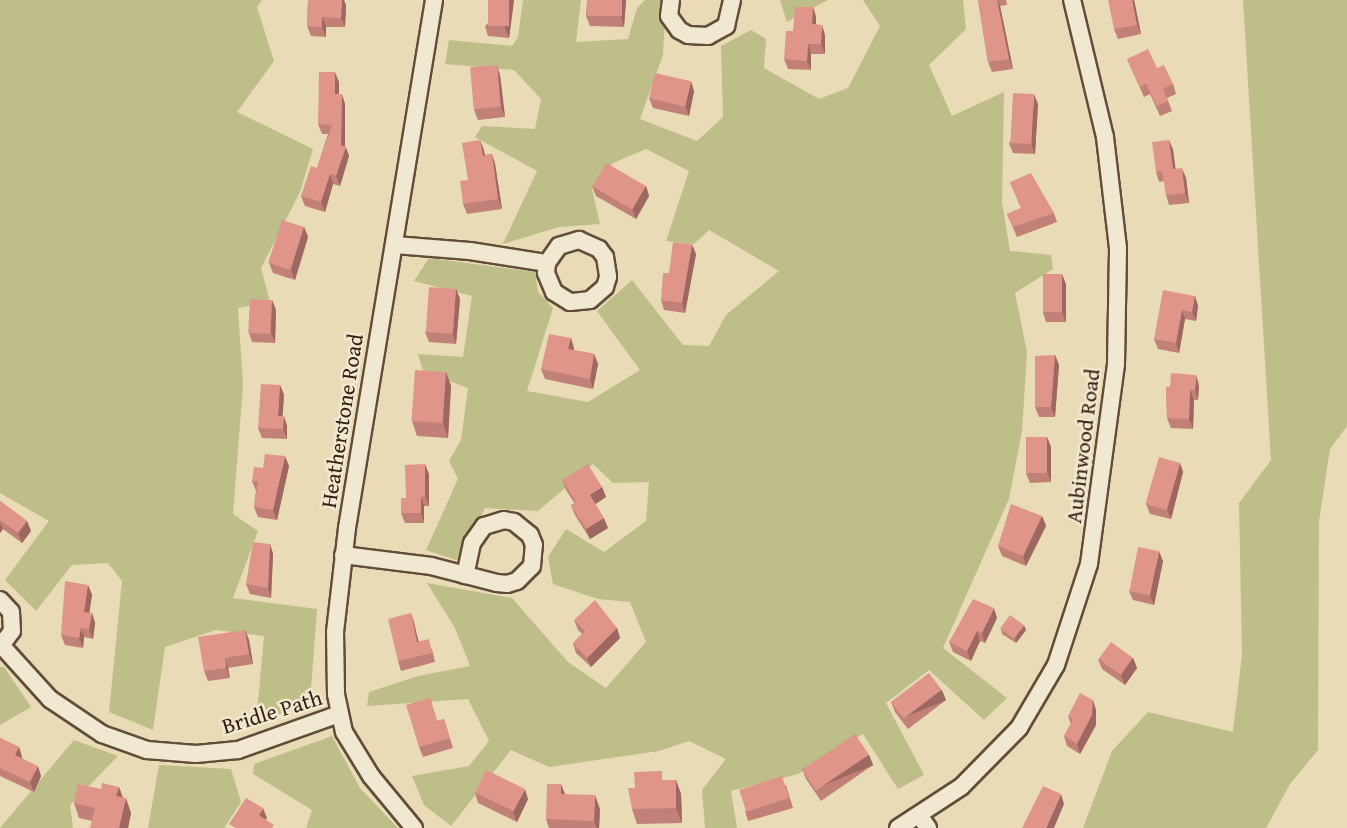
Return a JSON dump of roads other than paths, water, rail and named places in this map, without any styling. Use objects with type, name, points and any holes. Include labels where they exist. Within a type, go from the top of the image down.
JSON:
[{"type":"street","name":"Heatherstone Road","points":[[414,828],[355,755],[339,714],[335,632],[343,555],[434,0]]},
{"type":"street","points":[[671,0],[669,16],[679,30],[688,35],[708,36],[726,26],[732,0]]},
{"type":"street","name":"Aubinwood Road","points":[[898,828],[923,822],[981,771],[1035,705],[1074,618],[1095,534],[1116,364],[1118,248],[1105,137],[1072,0]]},
{"type":"street","points":[[395,245],[470,251],[547,263]]},
{"type":"street","points":[[343,555],[392,559],[497,584],[517,581],[532,566],[535,556],[530,536],[514,522],[494,522],[484,526],[472,543],[465,575]]},
{"type":"street","name":"Bridle Path","points":[[0,600],[11,612],[12,631],[1,647],[50,699],[102,735],[147,750],[196,754],[238,750],[339,714]]}]
